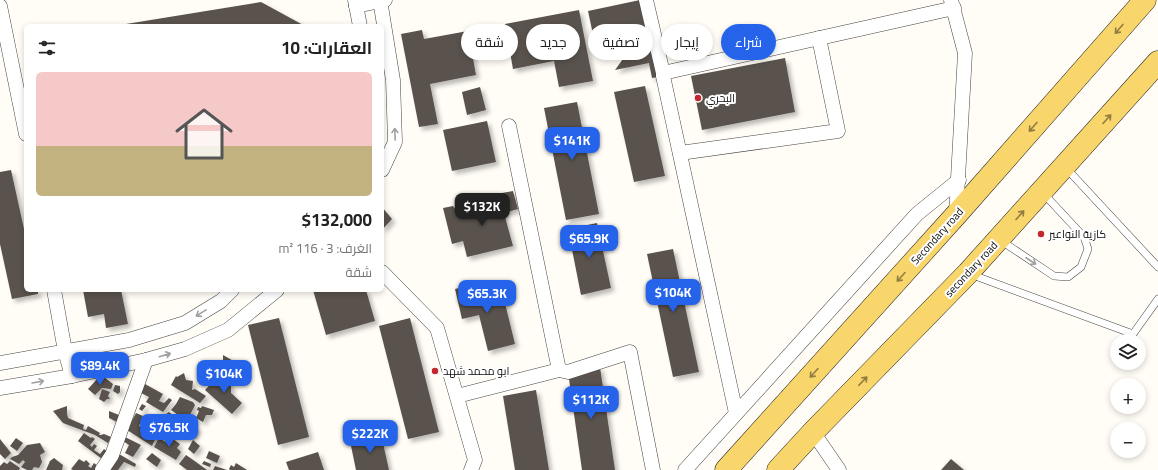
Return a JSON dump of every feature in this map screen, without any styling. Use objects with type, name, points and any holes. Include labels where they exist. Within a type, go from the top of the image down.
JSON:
[{"type":"main road","name":"Secondary road","points":[[726,470],[956,215],[1145,0]]},
{"type":"main road","name":"secondary road","points":[[778,470],[968,273],[1158,62]]},
{"type":"street","points":[[360,24],[356,3],[382,0],[393,80],[395,142],[384,166]]},
{"type":"street","points":[[646,0],[736,414]]},
{"type":"street","points":[[663,73],[819,38],[952,4],[965,53],[956,215]]},
{"type":"street","points":[[0,6],[24,124]]},
{"type":"street","points":[[680,153],[838,131],[819,38]]},
{"type":"street","points":[[509,126],[559,370]]},
{"type":"street","points":[[685,470],[916,214],[959,180]]},
{"type":"street","points":[[384,274],[437,328],[475,460],[471,470]]},
{"type":"street","points":[[54,292],[65,351],[72,376]]},
{"type":"street","points":[[0,363],[129,340],[185,323],[221,301],[230,292]]},
{"type":"street","points":[[0,388],[72,376],[146,360],[185,349],[228,330],[275,292]]},
{"type":"street","points":[[457,396],[559,370],[568,372],[630,352],[653,470]]},
{"type":"street","points":[[102,470],[112,456],[146,360]]},
{"type":"street","points":[[813,432],[839,470]]},
{"type":"lane","points":[[1064,166],[1158,267]]},
{"type":"lane","points":[[999,239],[1054,276],[1068,277],[1081,267],[1088,249],[1084,237],[1042,191]]},
{"type":"lane","points":[[968,273],[1133,334],[1158,299]]},
{"type":"building","points":[[640,0],[647,24],[591,24],[588,11]]},
{"type":"building","points":[[261,2],[301,24],[126,24]]},
{"type":"building","points":[[579,10],[593,81],[559,87],[554,61],[513,69],[511,60],[518,60],[518,24],[505,24]]},
{"type":"building","points":[[422,30],[424,39],[461,32],[461,60],[473,60],[476,75],[430,84],[438,124],[419,127],[401,34]]},
{"type":"building","points":[[653,43],[663,76],[652,78],[649,63],[615,70],[622,60],[653,60]]},
{"type":"building","points":[[785,58],[795,112],[702,130],[691,76]]},
{"type":"building","points":[[645,86],[665,176],[634,182],[614,92]]},
{"type":"building","points":[[480,87],[486,110],[467,115],[462,92]]},
{"type":"building","points":[[577,102],[599,214],[566,220],[544,108]]},
{"type":"building","points":[[487,121],[496,162],[452,171],[443,130]]},
{"type":"building","points":[[11,170],[24,229],[24,292],[38,292],[38,294],[12,299],[0,244],[0,172]]},
{"type":"building","points":[[513,191],[518,209],[504,213],[513,246],[467,257],[463,241],[452,244],[443,208],[453,206],[460,216],[500,204],[502,193]]},
{"type":"building","points":[[384,209],[392,219],[384,228]]},
{"type":"building","points":[[597,223],[611,288],[581,295],[568,229]]},
{"type":"building","points":[[673,249],[699,372],[673,377],[647,254]]},
{"type":"building","points":[[488,281],[493,302],[504,299],[515,344],[488,351],[479,315],[462,319],[455,289]]},
{"type":"building","points":[[83,292],[121,292],[128,324],[106,328],[104,314],[88,317]]},
{"type":"building","points":[[314,292],[367,292],[375,321],[326,335]]},
{"type":"building","points":[[279,318],[309,437],[278,445],[248,325]]},
{"type":"building","points":[[410,318],[439,432],[408,439],[379,326]]},
{"type":"building","points":[[223,355],[237,363],[231,372],[223,367]]},
{"type":"building","points":[[600,367],[615,470],[582,470],[568,372]]},
{"type":"building","points":[[184,373],[186,380],[193,381],[192,390],[195,389],[206,396],[200,403],[171,385],[176,376],[177,377]]},
{"type":"building","points":[[219,375],[231,385],[231,393],[242,403],[232,414],[205,390]]},
{"type":"building","points":[[104,377],[113,384],[111,389],[102,388],[95,395],[88,389],[98,378],[101,380]]},
{"type":"building","points":[[145,384],[163,394],[159,401],[164,403],[169,398],[172,400],[163,412],[146,402],[149,397],[141,393]]},
{"type":"building","points":[[115,385],[120,386],[120,392],[118,394],[113,391]]},
{"type":"building","points":[[102,389],[110,392],[108,396],[110,399],[107,399],[104,402],[99,399]]},
{"type":"building","points":[[536,390],[549,470],[515,470],[503,396]]},
{"type":"building","points":[[180,397],[193,402],[195,405],[190,415],[195,417],[192,424],[198,429],[192,438],[183,431],[183,420],[181,417],[171,410]]},
{"type":"building","points":[[142,404],[146,406],[142,411],[139,409]]},
{"type":"building","points":[[67,406],[68,418],[84,425],[83,429],[86,430],[88,426],[100,433],[99,435],[104,434],[111,437],[108,443],[95,435],[63,423],[53,411]]},
{"type":"building","points":[[202,406],[214,410],[212,415],[206,415],[203,422],[196,418],[199,411],[197,410],[198,407],[201,408]]},
{"type":"building","points":[[109,411],[119,415],[117,422],[109,418]]},
{"type":"building","points":[[169,412],[178,419],[174,428],[170,429],[168,438],[157,435],[152,446],[127,430],[136,413],[143,416],[139,426],[142,428],[140,431],[143,434],[148,431],[150,432],[154,424],[160,427],[163,423],[154,418],[155,415],[160,418]]},
{"type":"building","points":[[84,433],[95,439],[90,445],[92,447],[94,444],[97,446],[94,450],[100,454],[104,449],[108,452],[102,459],[78,441]]},
{"type":"building","points":[[381,434],[389,470],[356,470],[350,441]]},
{"type":"building","points":[[125,437],[141,445],[133,457],[125,453],[129,445],[123,441]]},
{"type":"building","points":[[16,438],[23,443],[17,451],[10,446]]},
{"type":"building","points":[[159,438],[169,444],[173,439],[180,444],[177,448],[181,452],[176,460],[154,447]]},
{"type":"building","points":[[0,439],[11,453],[5,459],[0,454]]},
{"type":"building","points":[[193,440],[200,446],[194,454],[188,449]]},
{"type":"building","points":[[40,443],[45,452],[40,455],[42,462],[39,468],[34,467],[32,470],[27,470],[21,467],[25,462],[23,460],[19,464],[10,459],[18,455],[27,445]]},
{"type":"building","points":[[209,451],[220,456],[217,463],[206,458]]},
{"type":"building","points":[[318,452],[324,470],[289,470],[286,462]]},
{"type":"building","points":[[152,453],[161,460],[157,467],[146,459]]},
{"type":"building","points":[[119,454],[136,464],[135,467],[124,462],[118,470],[108,470]]},
{"type":"building","points":[[186,455],[207,470],[187,470],[179,464]]},
{"type":"building","points":[[54,458],[63,465],[62,470],[46,470],[50,461]]},
{"type":"building","points":[[79,459],[84,462],[86,460],[90,464],[88,466],[91,468],[94,463],[99,467],[96,470],[71,469]]},
{"type":"building","points":[[951,459],[964,470],[941,470]]},
{"type":"building","points":[[10,461],[20,468],[19,470],[0,470],[0,466],[4,462],[7,464]]},
{"type":"building","points":[[204,461],[211,464],[210,467],[202,464]]},
{"type":"building","points":[[236,463],[247,470],[229,469],[231,465],[234,467]]},
{"type":"building","points":[[215,466],[227,470],[213,470]]},
{"type":"place","name":"البحري","points":[[698,98]]},
{"type":"place","name":"كازية النواعير","points":[[1041,234]]},
{"type":"place","name":"ابو محمد شهد","points":[[435,371]]}]
